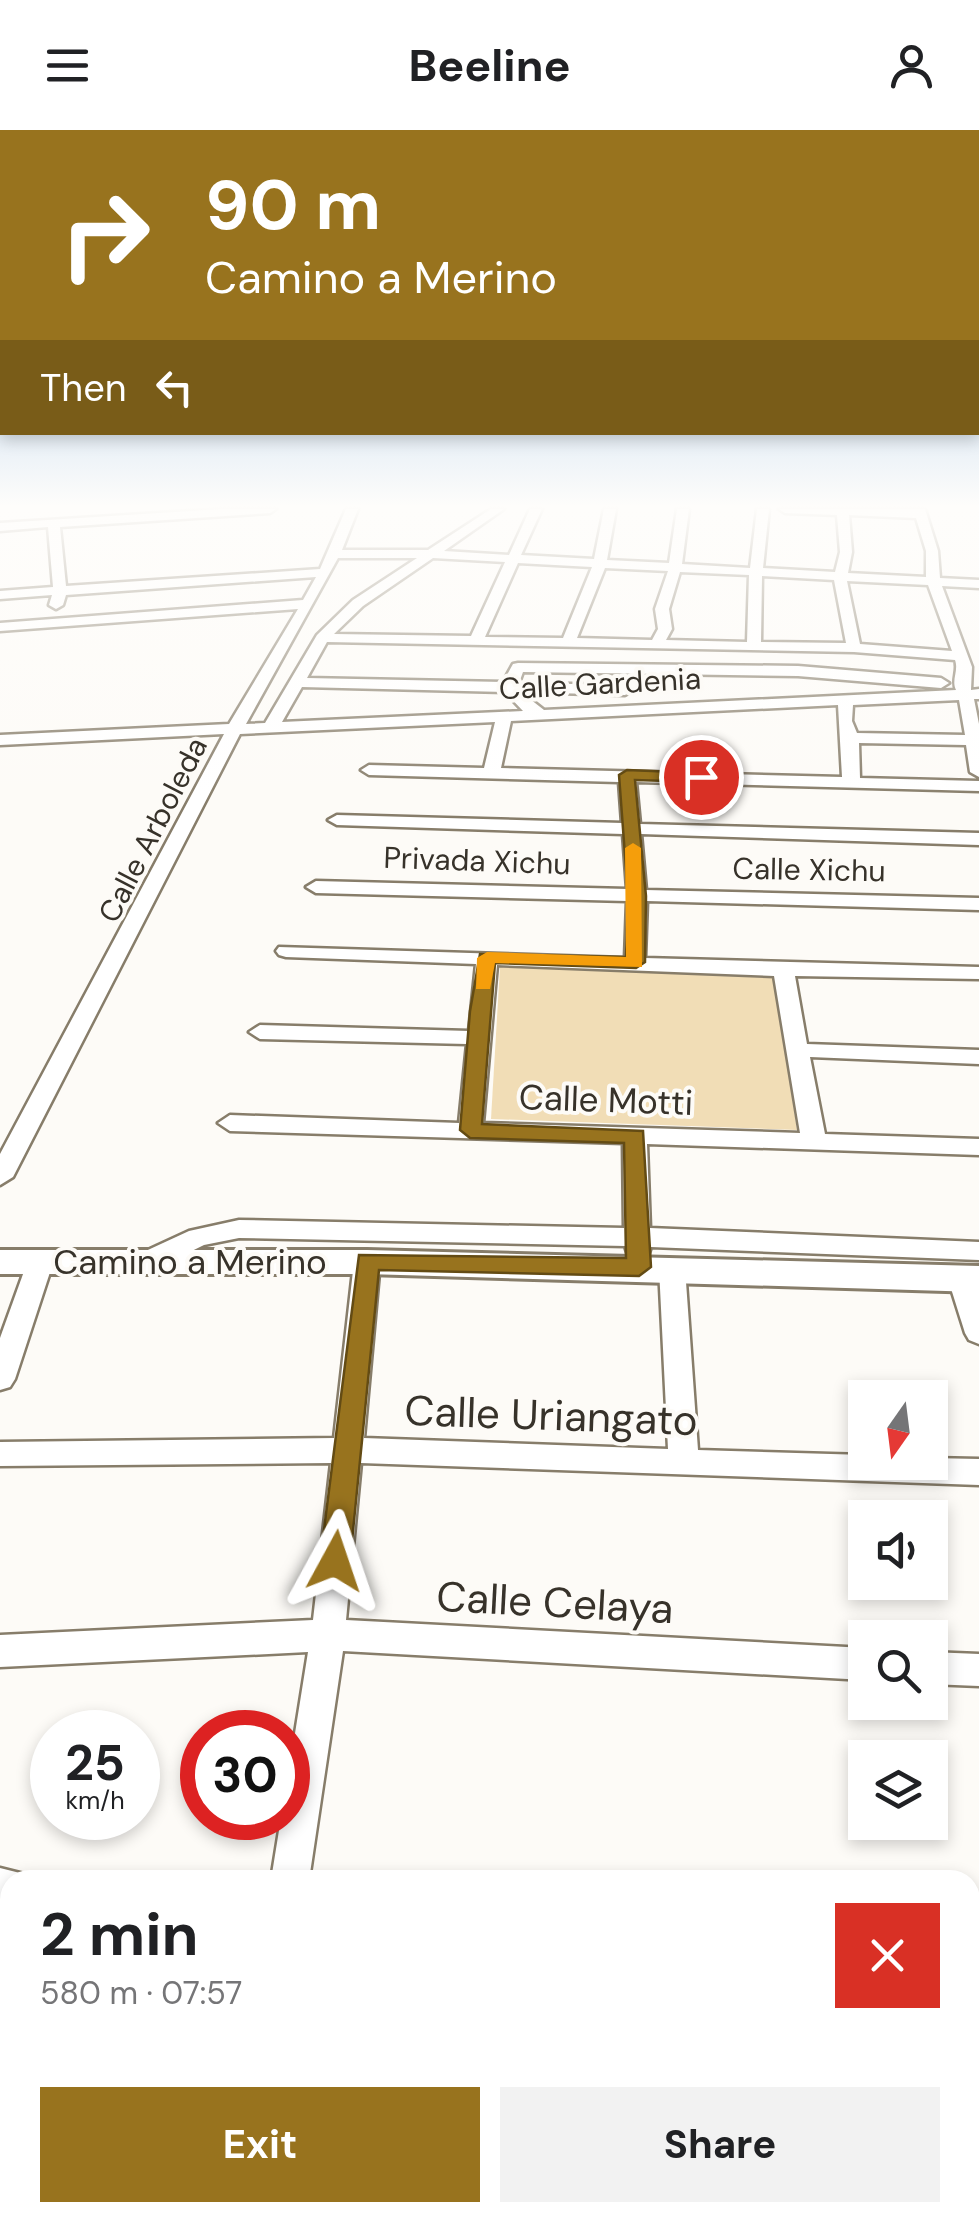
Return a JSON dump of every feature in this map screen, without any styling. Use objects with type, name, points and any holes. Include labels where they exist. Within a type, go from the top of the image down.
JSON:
[{"type":"street","points":[[51,629],[56,607]]},
{"type":"street","points":[[0,627],[51,629],[280,607]]},
{"type":"street","name":"Calle Arboleda","points":[[0,1177],[154,891],[236,728],[305,607]]},
{"type":"street","points":[[271,727],[322,638],[354,607]]},
{"type":"street","points":[[476,641],[492,607]]},
{"type":"street","points":[[568,643],[583,607]]},
{"type":"street","points":[[656,646],[666,628],[663,607]]},
{"type":"street","points":[[754,647],[755,607]]},
{"type":"street","points":[[846,607],[854,648]]},
{"type":"street","points":[[943,607],[965,667],[979,772]]},
{"type":"street","points":[[322,638],[854,648],[961,656]]},
{"type":"street","points":[[618,644],[625,710]]},
{"type":"street","points":[[509,688],[518,667],[536,665],[798,671],[875,677],[969,692]]},
{"type":"street","points":[[875,677],[888,699]]},
{"type":"street","points":[[300,682],[625,690]]},
{"type":"street","points":[[509,688],[522,703],[540,714]]},
{"type":"street","name":"Calle Gardenia","points":[[0,740],[969,692]]},
{"type":"street","points":[[846,701],[844,721],[851,738],[850,782]]},
{"type":"street","points":[[492,771],[504,715]]},
{"type":"street","points":[[851,738],[974,734]]},
{"type":"street","points":[[369,770],[979,786]]},
{"type":"street","points":[[627,775],[637,896],[636,962]]},
{"type":"street","points":[[337,820],[979,839]]},
{"type":"street","name":"Privada Xichu","points":[[316,887],[637,896]]},
{"type":"street","name":"Calle Xichu","points":[[637,896],[979,904]]},
{"type":"street","points":[[286,951],[783,970],[979,973]]},
{"type":"street","points":[[470,1130],[476,1038],[487,958]]},
{"type":"street","points":[[783,970],[814,1142]]},
{"type":"street","points":[[260,1032],[476,1038]]},
{"type":"street","points":[[799,1050],[979,1057]]},
{"type":"street","name":"Calle Motti","points":[[230,1123],[979,1147]]},
{"type":"street","points":[[635,1136],[650,1257],[684,1462]]},
{"type":"street","points":[[146,1262],[198,1236],[239,1229],[650,1257]]},
{"type":"street","name":"Camino a Merino","points":[[0,1262],[650,1257],[974,1270]]},
{"type":"street","points":[[292,1870],[328,1635],[367,1262]]},
{"type":"street","points":[[0,1378],[40,1263]]},
{"type":"street","points":[[974,1270],[979,1333]]},
{"type":"street","name":"Calle Uriangato","points":[[0,1454],[346,1450],[979,1472]]},
{"type":"street","name":"Calle Celaya","points":[[0,1651],[328,1635],[848,1663]]},
{"type":"street","points":[[948,1669],[979,1670]]},
{"type":"shaded area","points":[[500,967],[774,974],[797,1130],[491,1119]]},
{"type":"slow traffic","points":[[483,985],[487,958],[636,962],[633,848]]},
{"type":"route","points":[[335,1561],[367,1262],[639,1267],[635,1136],[470,1130],[476,1038],[487,958],[636,962],[637,896],[627,775],[701,777]]}]
